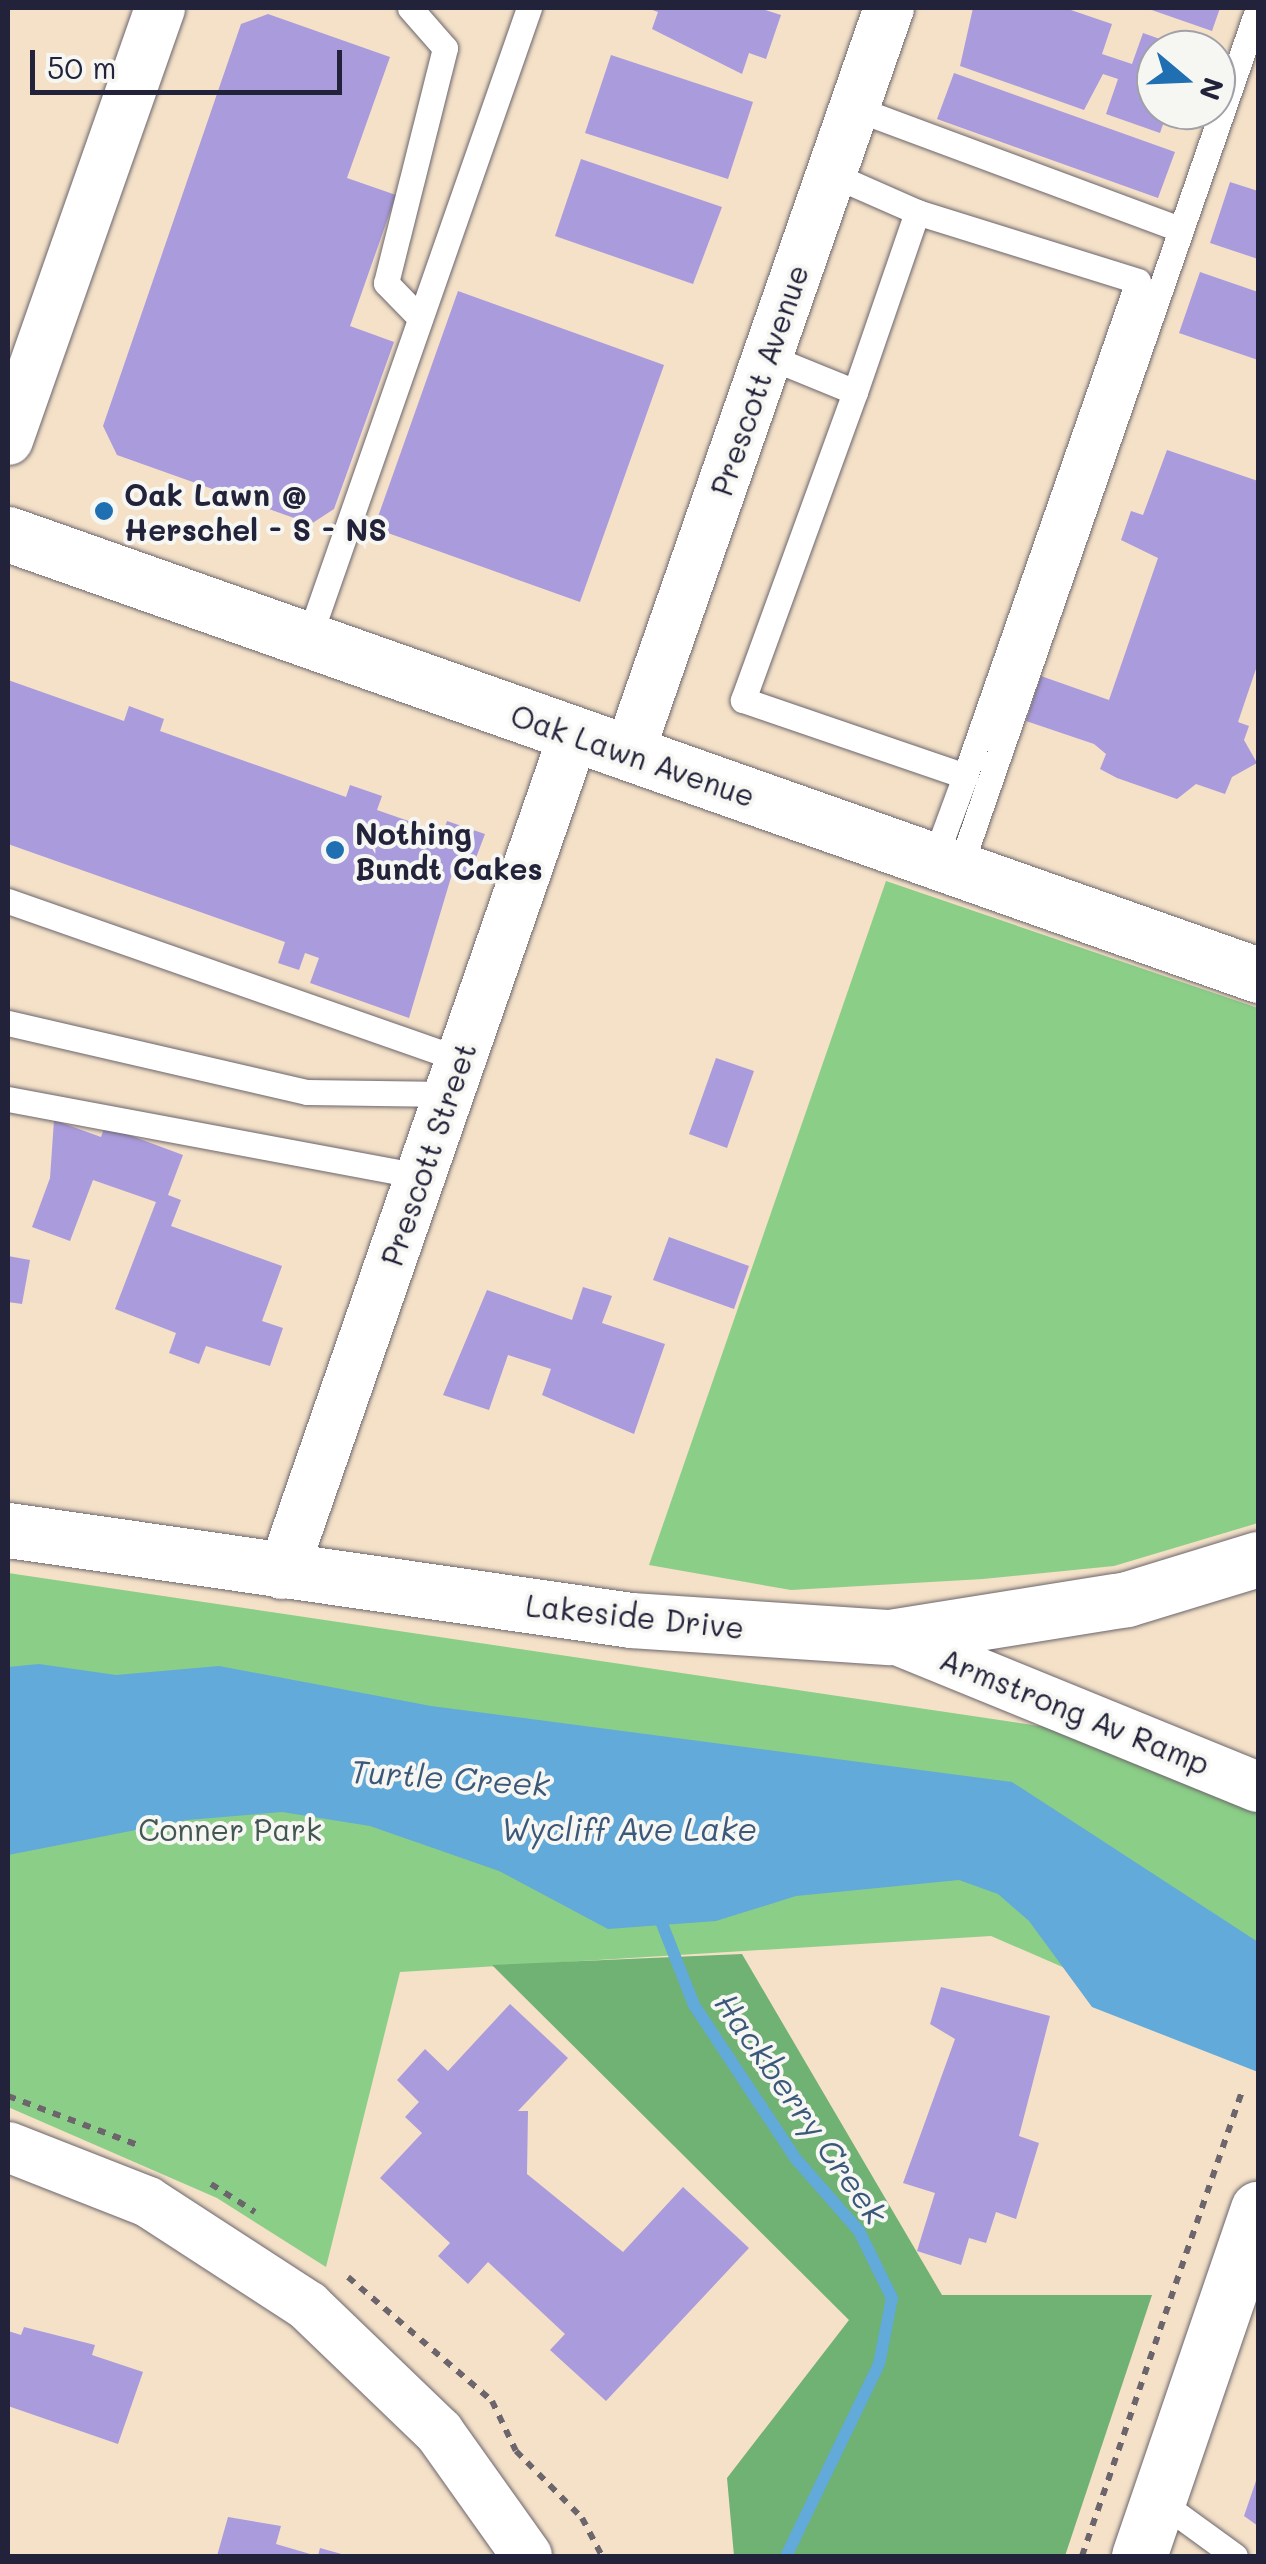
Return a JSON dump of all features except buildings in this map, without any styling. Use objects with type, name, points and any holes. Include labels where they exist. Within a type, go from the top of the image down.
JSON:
[{"type":"main road","name":"Oak Lawn Avenue","points":[[8,534],[1258,975]]},
{"type":"main road","name":"Lakeside Drive","points":[[8,1530],[282,1574],[631,1620],[890,1637],[1126,1599],[1258,1559]]},
{"type":"main road","points":[[1139,2556],[1258,2209]]},
{"type":"street","points":[[8,440],[16,386],[160,8]]},
{"type":"street","name":"Prescott Avenue","points":[[629,753],[889,8]]},
{"type":"street","name":"Prescott Street","points":[[282,1574],[574,734]]},
{"type":"street","name":"Armstrong Av Ramp","points":[[890,1637],[1258,1787]]},
{"type":"street","points":[[8,2147],[148,2202],[308,2306],[440,2432],[527,2556]]},
{"type":"lane","points":[[410,8],[445,48],[386,283],[420,318]]},
{"type":"lane","points":[[308,640],[528,8]]},
{"type":"lane","points":[[946,865],[1258,8]]},
{"type":"lane","points":[[854,108],[1180,229]]},
{"type":"lane","points":[[831,174],[917,212],[1138,281],[965,776],[946,865]]},
{"type":"lane","points":[[917,212],[743,700],[965,776]]},
{"type":"lane","points":[[767,356],[855,392]]},
{"type":"lane","points":[[8,901],[454,1076]]},
{"type":"lane","points":[[8,1023],[307,1092],[454,1076]]},
{"type":"lane","points":[[8,1099],[420,1176]]},
{"type":"lane","points":[[1158,2500],[1235,2556]]},
{"type":"path","points":[[1082,2556],[1242,2092]]},
{"type":"green space","points":[[886,881],[1258,1008],[1258,1523],[1114,1566],[983,1579],[791,1590],[649,1565]]},
{"type":"green space","name":"Conner Park","points":[[8,1573],[1046,1727],[1258,1801],[1258,2052],[991,1936],[400,1972],[326,2267],[217,2198],[8,2107]]},
{"type":"green space","points":[[742,1954],[942,2295],[1152,2295],[1065,2556],[734,2556],[727,2478],[849,2320],[492,1965]]},
{"type":"water","name":"Wycliff Ave Lake","points":[[39,1664],[116,1675],[219,1666],[431,1706],[1012,1782],[1258,1942],[1258,2072],[1092,2007],[1029,1921],[998,1894],[959,1880],[796,1896],[716,1921],[608,1929],[499,1871],[370,1826],[282,1812],[187,1820],[8,1855],[8,1667]]},
{"type":"waterway","name":"Hackberry Creek","points":[[657,1911],[694,2005],[796,2159],[859,2231],[892,2298],[879,2364],[786,2556]]},
{"type":"place","name":"Oak Lawn @ Herschel - S - NS","points":[[104,511]]},
{"type":"place","name":"Nothing Bundt Cakes","points":[[335,850]]},
{"type":"water label","name":"Turtle Creek","points":[[450,1777]]}]
